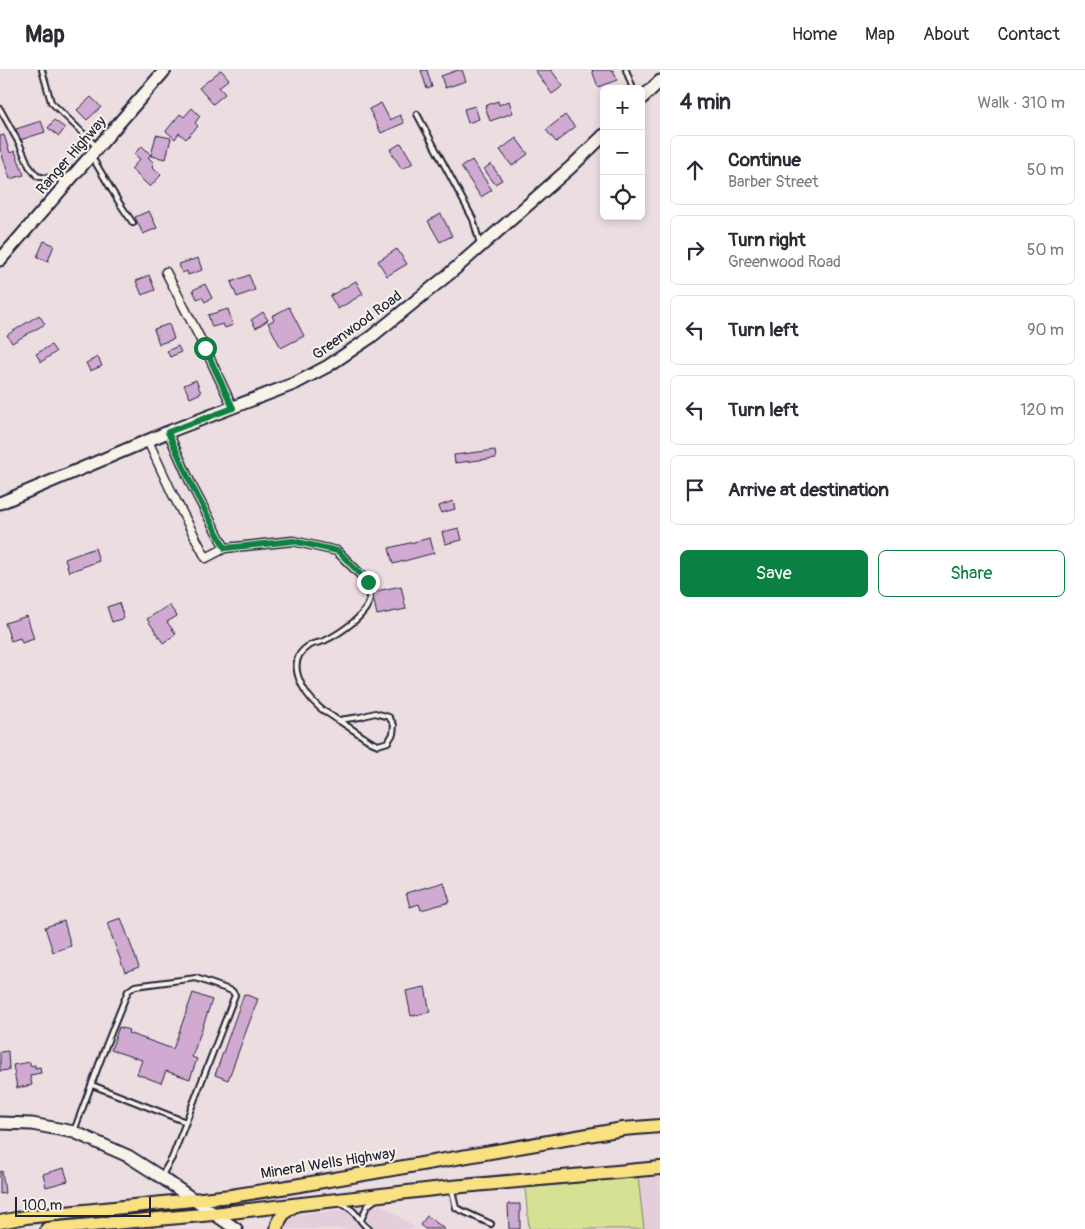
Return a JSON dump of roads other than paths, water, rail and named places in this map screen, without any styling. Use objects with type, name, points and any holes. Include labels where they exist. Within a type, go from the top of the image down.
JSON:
[{"type":"main road","name":"Mineral Wells Highway","points":[[0,1222],[26,1217],[231,1196],[623,1129],[660,1126]]},
{"type":"main road","points":[[47,1229],[77,1228],[660,1168]]},
{"type":"main road","points":[[277,1229],[278,1223],[287,1209],[297,1205]]},
{"type":"street","name":"Ranger Highway","points":[[0,260],[165,70]]},
{"type":"street","points":[[645,95],[660,81]]},
{"type":"street","name":"Greenwood Road","points":[[0,503],[168,432],[296,383],[328,366],[371,337],[449,274],[571,167],[600,139]]},
{"type":"street","points":[[166,272],[233,408]]},
{"type":"street","points":[[168,432],[192,486],[225,548]]},
{"type":"street","points":[[148,441],[173,495],[206,558],[225,548],[293,541],[338,551],[368,582]]},
{"type":"street","points":[[0,1123],[32,1124],[74,1132],[128,1156],[236,1229]]},
{"type":"lane","points":[[42,70],[51,102],[95,151],[120,204],[133,223]]},
{"type":"lane","points":[[626,70],[631,85]]},
{"type":"lane","points":[[0,109],[20,145],[29,166],[37,176],[45,178],[57,177],[66,184]]},
{"type":"lane","points":[[417,114],[473,219],[480,247]]},
{"type":"lane","points":[[339,720],[375,713],[389,717],[394,725],[394,734],[388,742],[378,744],[371,742],[321,709],[306,693],[298,677],[296,662],[299,653],[309,645],[333,636],[367,608],[370,597],[368,582]]},
{"type":"lane","points":[[74,1132],[128,991],[131,988],[196,978],[232,991],[235,995],[172,1158],[161,1177]]},
{"type":"lane","points":[[92,1085],[186,1122]]},
{"type":"lane","points":[[452,1188],[456,1208],[491,1224]]},
{"type":"lane","points":[[361,1220],[367,1206],[373,1200],[383,1195]]},
{"type":"lane","points":[[330,1201],[351,1209],[369,1229]]}]
